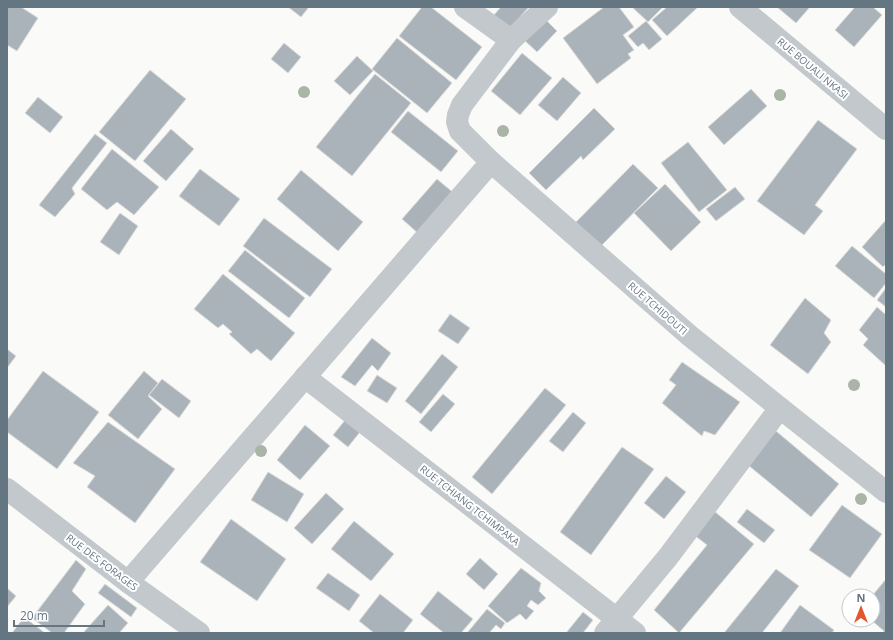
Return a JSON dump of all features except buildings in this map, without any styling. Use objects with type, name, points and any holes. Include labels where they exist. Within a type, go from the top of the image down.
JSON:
[{"type":"street","points":[[466,7],[511,40],[547,7]]},
{"type":"street","name":"RUE BOUALI NKASI","points":[[740,7],[886,129]]},
{"type":"street","name":"RUE TCHIDOUTI","points":[[511,40],[462,105],[457,122],[460,131],[491,162],[690,336],[886,492]]},
{"type":"street","points":[[128,582],[491,162]]},
{"type":"street","name":"RUE TCHIANG TCHIMPAKA","points":[[305,377],[611,626],[635,633]]},
{"type":"street","points":[[611,626],[668,557],[780,408]]},
{"type":"street","name":"RUE DES FORAGES","points":[[7,489],[128,582],[199,633]]}]
